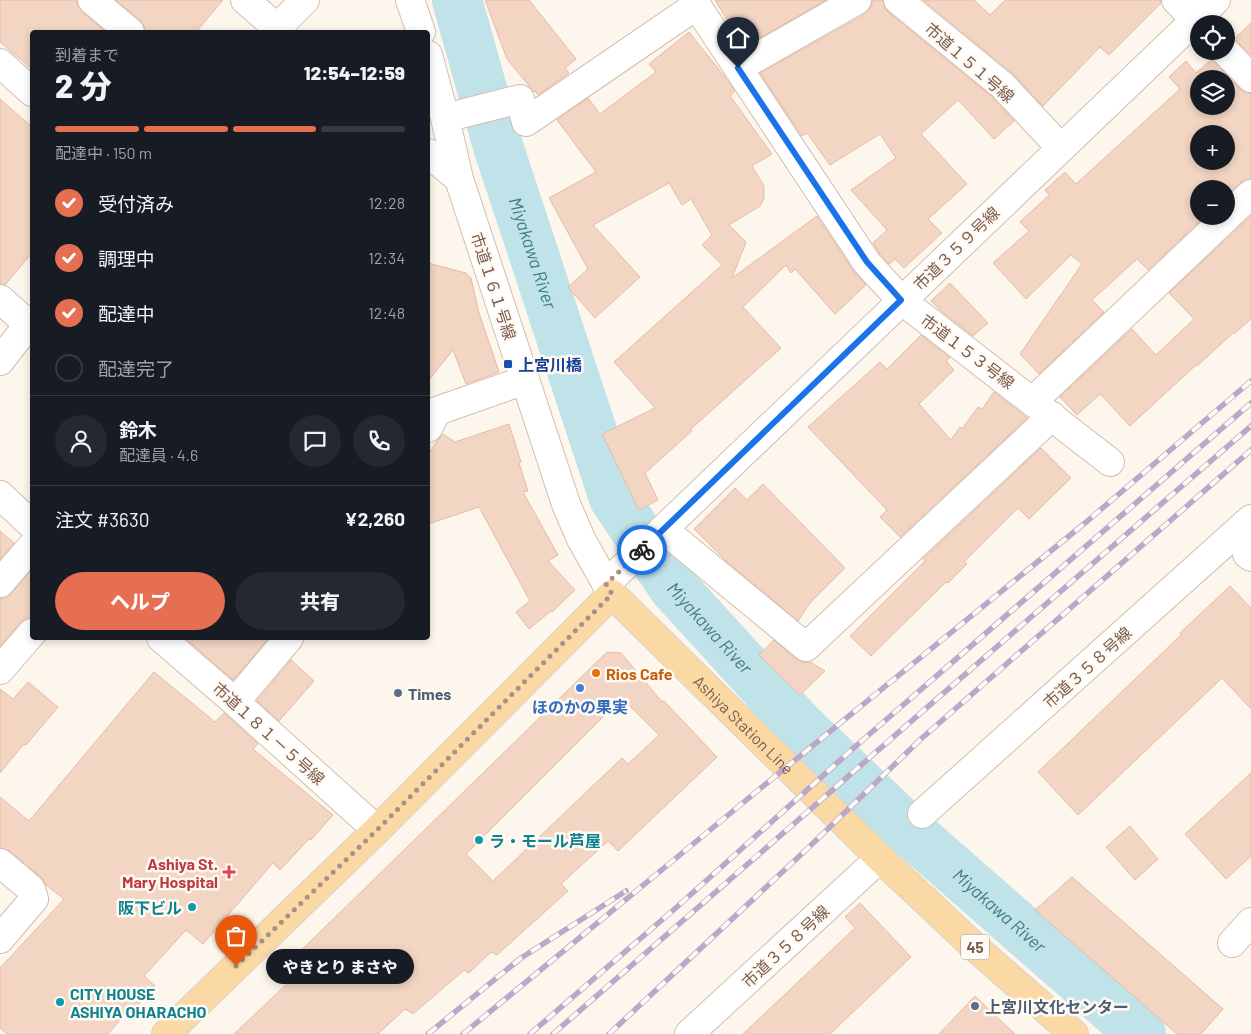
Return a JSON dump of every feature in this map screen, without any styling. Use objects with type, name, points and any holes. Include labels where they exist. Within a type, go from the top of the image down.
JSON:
[{"type":"main road","points":[[166,1034],[377,830],[609,589]]},
{"type":"main road","name":"Ashiya Station Line","points":[[609,589],[880,858],[978,950],[1074,1034]]},
{"type":"street","points":[[92,0],[128,30]]},
{"type":"street","points":[[245,0],[275,30],[305,0]]},
{"type":"street","points":[[410,0],[420,30]]},
{"type":"street","points":[[738,68],[856,0]]},
{"type":"street","name":"市道１５１号線","points":[[898,0],[1002,86],[1060,148]]},
{"type":"street","points":[[1176,0],[1190,15]]},
{"type":"street","name":"市道３５９号線","points":[[1203,15],[1216,0]]},
{"type":"street","points":[[445,118],[520,99],[526,122],[695,3]]},
{"type":"street","name":"市道１５３号線","points":[[695,3],[867,262],[901,300],[1110,462]]},
{"type":"street","name":"市道３５９号線","points":[[658,534],[1060,148],[1190,28]]},
{"type":"street","points":[[1234,60],[1251,78]]},
{"type":"street","name":"市道１６１号線","points":[[430,62],[459,180],[566,504],[581,540],[609,589]]},
{"type":"street","points":[[0,63],[30,90]]},
{"type":"street","points":[[430,155],[459,180]]},
{"type":"street","points":[[609,589],[632,559],[658,534],[806,646],[1251,194]]},
{"type":"street","points":[[0,299],[30,322]]},
{"type":"street","points":[[0,361],[30,324]]},
{"type":"street","points":[[430,424],[437,411],[525,380]]},
{"type":"street","points":[[0,495],[30,523]]},
{"type":"street","points":[[1248,522],[1247,554],[1251,557]]},
{"type":"street","name":"市道３５８号線","points":[[922,814],[1248,522]]},
{"type":"street","points":[[0,583],[30,548]]},
{"type":"street","points":[[0,670],[30,635]]},
{"type":"street","name":"市道１８１－５号線","points":[[163,640],[377,830]]},
{"type":"street","points":[[235,702],[287,640]]},
{"type":"street","name":"市道３５８号線","points":[[689,1034],[880,858]]},
{"type":"street","points":[[0,863],[31,889],[34,899],[0,939]]},
{"type":"street","points":[[1232,943],[1251,922]]},
{"type":"building","points":[[0,0],[77,0],[82,12],[104,30],[30,30],[30,67],[0,42]]},
{"type":"building","points":[[116,0],[223,0],[198,30],[145,30],[140,20]]},
{"type":"building","points":[[485,0],[529,0],[576,59],[565,68],[569,73],[538,95],[534,92],[507,59]]},
{"type":"building","points":[[715,0],[826,0],[744,47]]},
{"type":"building","points":[[873,0],[883,0],[888,12],[991,96],[1014,121],[994,139],[958,100],[921,134],[967,184],[928,219],[942,233],[904,268],[895,259],[889,264],[879,253],[873,243],[887,230],[851,190],[896,158],[880,134],[830,165],[807,133],[802,136],[760,73],[865,14],[871,7]]},
{"type":"building","points":[[923,0],[974,0],[990,15],[1005,0],[1161,0],[1161,3],[1109,55],[1100,47],[1043,106],[1012,73]]},
{"type":"building","points":[[1251,23],[1251,55],[1235,40]]},
{"type":"building","points":[[689,32],[735,91],[730,96],[772,154],[752,166],[764,186],[764,198],[760,206],[729,225],[746,242],[732,278],[817,216],[854,272],[866,285],[835,314],[795,269],[791,273],[786,265],[743,307],[781,348],[645,473],[658,500],[639,510],[602,434],[655,408],[614,362],[722,265],[702,245],[712,235],[691,199],[682,205],[669,183],[593,225],[640,277],[595,318],[568,287],[588,269],[549,198],[596,172],[557,120],[588,98],[600,114],[656,72],[649,64]]},
{"type":"building","points":[[1211,60],[1222,70],[1199,70]]},
{"type":"building","points":[[1186,61],[1194,70],[1190,70],[1190,115],[1235,115],[1235,84],[1246,93],[1251,93],[1251,179],[1241,182],[1235,188],[1235,180],[1190,180],[1190,225],[1196,225],[1148,270],[1137,259],[1092,300],[1104,312],[1039,374],[1020,354],[1082,264],[1071,255],[1026,299],[993,263],[1029,231],[1020,222],[1049,195],[1045,190],[1065,172],[1076,184],[1180,89],[1169,77]]},
{"type":"building","points":[[0,99],[30,125],[30,255],[5,285],[0,284]]},
{"type":"building","points":[[1251,216],[1251,319],[1196,365],[1130,426],[1100,394],[1077,415],[1060,397],[1132,329],[1156,355],[1194,319],[1169,293]]},
{"type":"building","points":[[430,264],[466,273],[471,278],[479,313],[499,372],[466,384],[453,350],[430,379]]},
{"type":"building","points":[[950,283],[988,323],[973,336],[931,301]]},
{"type":"building","points":[[921,335],[950,358],[946,361],[954,370],[919,404],[951,440],[960,427],[962,429],[978,407],[982,409],[994,392],[1027,418],[900,537],[880,517],[887,510],[808,427],[880,362],[887,369]]},
{"type":"building","points":[[509,424],[528,491],[523,492],[558,555],[548,561],[575,590],[552,612],[529,629],[516,612],[530,601],[479,507],[430,523],[430,452],[443,434],[455,442]]},
{"type":"building","points":[[1041,448],[1071,478],[1029,519],[1018,508],[964,562],[967,564],[948,583],[946,582],[871,656],[850,636],[925,561],[923,559]]},
{"type":"building","points":[[763,484],[845,568],[810,603],[798,621],[726,561],[694,529],[735,488],[747,500]]},
{"type":"building","points":[[0,531],[14,543],[0,559]]},
{"type":"building","points":[[30,571],[30,618],[26,618],[21,622],[0,646],[0,598],[6,598]]},
{"type":"building","points":[[1230,586],[1251,608],[1251,709],[1222,678],[1078,815],[1038,772]]},
{"type":"building","points":[[187,640],[267,640],[233,680]]},
{"type":"building","points":[[774,640],[796,659],[810,662],[825,671],[800,695],[759,655]]},
{"type":"building","name":"ラ・モール芦屋","points":[[607,652],[621,653],[662,702],[664,701],[717,757],[618,851],[608,841],[561,884],[568,891],[497,955],[491,952],[469,973],[464,970],[413,1014],[405,1009],[378,1034],[234,1034],[290,981],[280,971]],"holes":[[[622,698],[659,735],[628,764],[622,758],[493,881],[466,854]]]},
{"type":"building","points":[[291,660],[314,681],[279,721],[257,701]]},
{"type":"building","points":[[154,672],[215,722],[224,713],[258,744],[253,749],[333,815],[311,840],[310,838],[280,870],[273,863],[203,944],[186,930],[144,976],[155,986],[136,1007],[133,1005],[108,1034],[7,1034],[0,1028],[0,968],[64,899],[10,851],[0,848],[0,797],[29,821]]},
{"type":"building","points":[[28,682],[58,707],[0,773],[0,689],[13,699]]},
{"type":"building","points":[[1251,773],[1251,856],[1226,879],[1185,834]]},
{"type":"building","points":[[1130,826],[1158,859],[1135,880],[1106,847]]},
{"type":"building","points":[[1072,877],[1223,1009],[1201,1034],[1177,1034],[1035,910]]},
{"type":"building","points":[[860,903],[911,957],[830,1034],[743,1034],[855,928],[845,917]]},
{"type":"building","name":"上宮川文化センター","points":[[975,996],[996,1016],[1015,1034],[939,1034]]},
{"type":"waterway","name":"Miyakawa River","points":[[457,0],[498,146],[614,498],[673,587],[799,725],[914,835],[1141,1034]]},
{"type":"railway","points":[[463,1034],[1085,523],[1251,381]]},
{"type":"railway","points":[[530,1034],[678,906],[857,745],[1251,403]]},
{"type":"railway","points":[[553,1034],[1251,426]]},
{"type":"railway","points":[[609,1034],[808,848],[922,738],[1251,450]]},
{"type":"railway","points":[[428,1034],[521,958],[626,891]]},
{"type":"way so far","points":[[236,966],[377,830],[612,594],[606,584],[642,550]]},
{"type":"place","name":"上宮川橋","points":[[508,364]]},
{"type":"place","name":"Rios Cafe","points":[[596,673]]},
{"type":"place","name":"ほのかの果実","points":[[580,688]]},
{"type":"place","name":"Times","points":[[398,693]]},
{"type":"place","name":"ラ・モール芦屋","points":[[479,840]]},
{"type":"place","name":"Ashiya St. Mary Hospital","points":[[229,872]]},
{"type":"place","name":"阪下ビル","points":[[192,907]]},
{"type":"place","name":"やきとり まさや","points":[[236,966]]},
{"type":"place","name":"CITY HOUSE ASHIYA OHARACHO","points":[[60,1002]]},
{"type":"place","name":"上宮川文化センター","points":[[975,1006]]},
{"type":"route","points":[[642,550],[901,300],[867,262],[738,68]]}]
